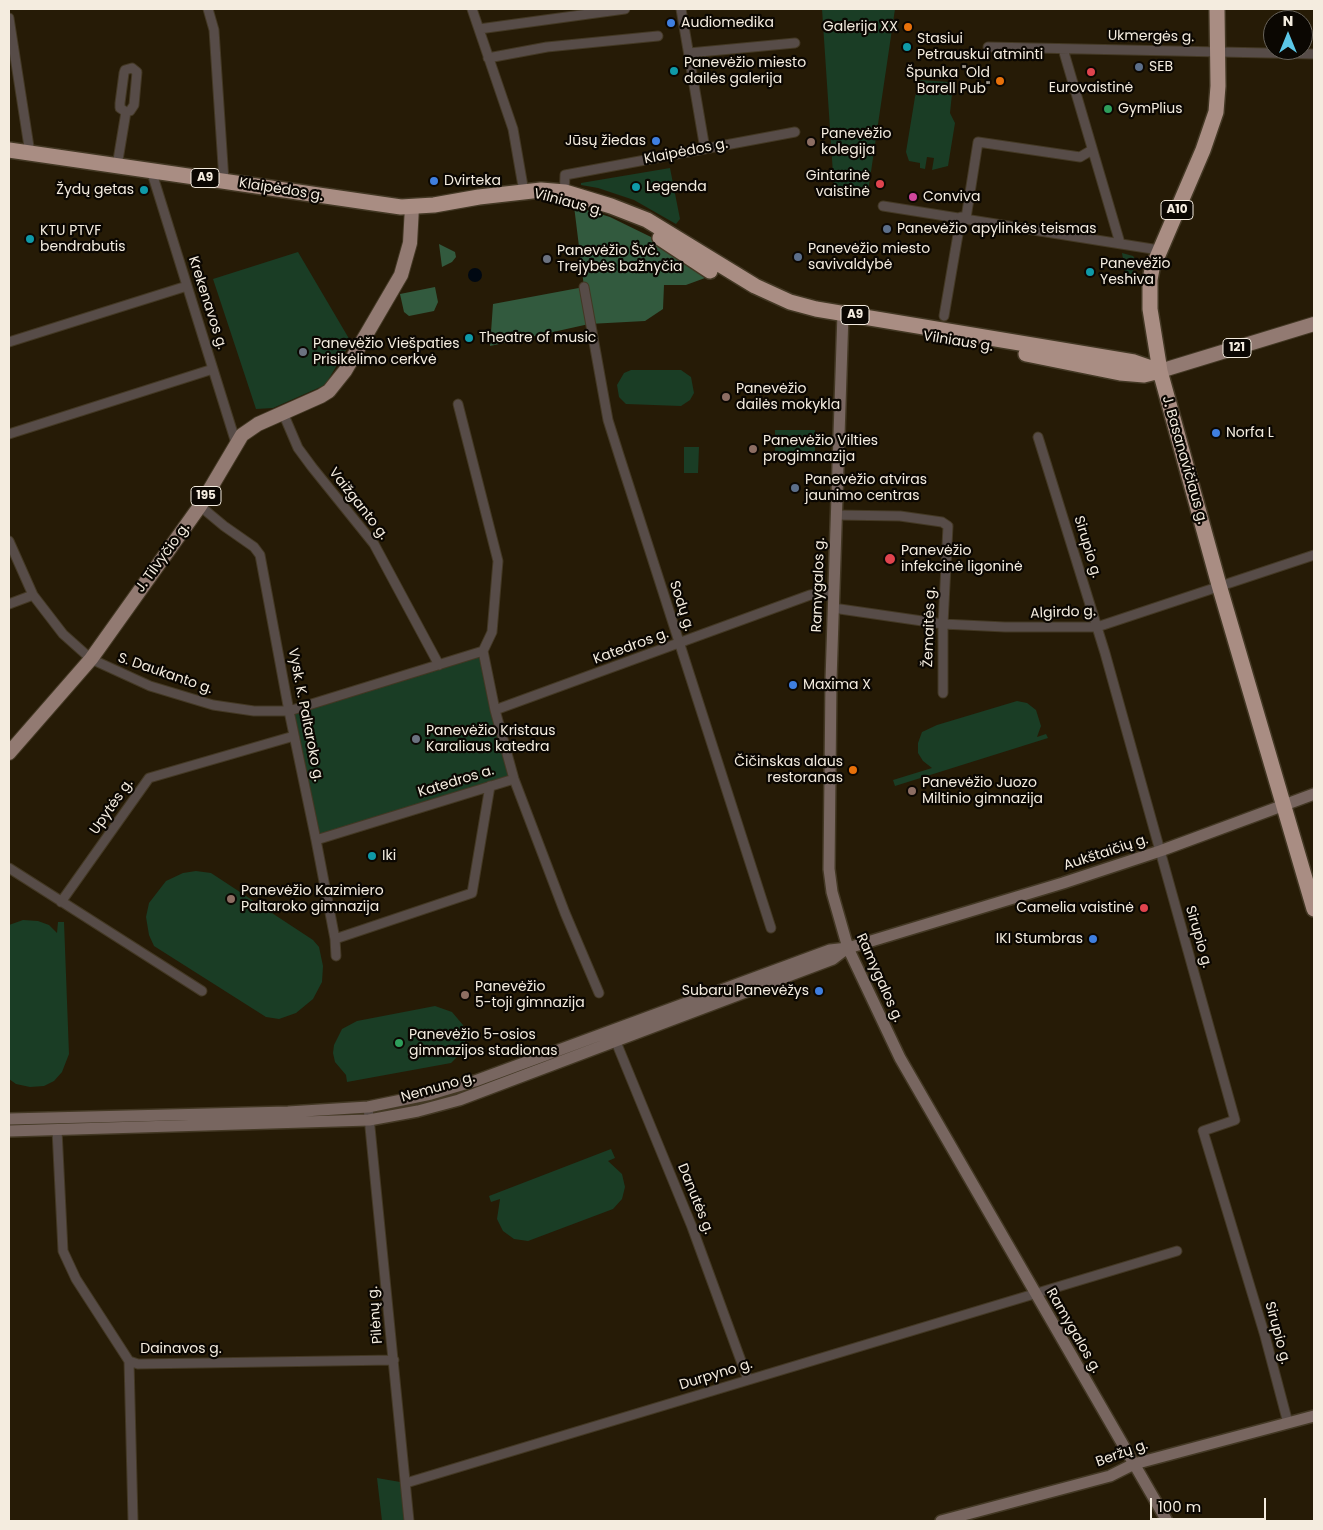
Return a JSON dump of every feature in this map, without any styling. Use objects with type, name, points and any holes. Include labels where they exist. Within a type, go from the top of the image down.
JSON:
[{"type":"highway","name":"J. Basanavičiaus g.","points":[[1217,9],[1218,86],[1216,112],[1159,250],[1152,269],[1149,293],[1160,371],[1283,806],[1311,885],[1314,910]]},
{"type":"highway","name":"Klaipėdos g.","points":[[9,150],[407,207],[524,192]]},
{"type":"highway","name":"Vilniaus g.","points":[[524,192],[565,196],[611,206],[647,220],[755,286],[778,297],[843,319],[1134,362],[1160,371]]},
{"type":"main road","name":"J. Tilvyčio g.","points":[[9,754],[91,659],[200,506],[236,443],[250,429],[321,396],[335,384],[362,344],[401,276],[406,256],[407,207]]},
{"type":"main road","name":"Ramygalos g.","points":[[843,319],[833,608],[829,869],[832,892],[848,948],[900,1058],[1034,1293],[1168,1521]]},
{"type":"main road","name":"121","points":[[1160,371],[1314,324]]},
{"type":"main road","name":"Aukštaičių g.","points":[[905,930],[1051,887],[1160,851],[1314,794]]},
{"type":"main road","name":"Nemuno g.","points":[[9,1119],[288,1112],[368,1107],[431,1094],[475,1081],[830,950],[848,948],[905,930]]},
{"type":"main road","name":"Nemuno g.","points":[[9,1131],[369,1120],[418,1111],[459,1100],[833,959],[848,948]]},
{"type":"main road","name":"Beržų g.","points":[[941,1521],[1110,1476],[1134,1464],[1314,1416]]},
{"type":"street","points":[[208,9],[214,30],[224,181]]},
{"type":"street","points":[[472,9],[513,129],[524,192]]},
{"type":"street","points":[[479,29],[625,9]]},
{"type":"street","points":[[681,9],[705,149]]},
{"type":"street","points":[[9,18],[30,153]]},
{"type":"street","points":[[488,58],[547,47],[658,36]]},
{"type":"street","points":[[689,53],[795,43]]},
{"type":"street","name":"Ukmergės g.","points":[[988,47],[1314,54]]},
{"type":"street","points":[[1063,49],[1120,242]]},
{"type":"street","points":[[118,166],[126,112]]},
{"type":"street","name":"Klaipėdos g.","points":[[565,196],[565,175],[795,132]]},
{"type":"street","points":[[944,316],[978,142],[1080,157],[1092,150]]},
{"type":"street","name":"Krekenavos g.","points":[[151,170],[236,443]]},
{"type":"street","points":[[883,206],[1120,242],[1159,250]]},
{"type":"street","points":[[9,342],[187,286]]},
{"type":"street","name":"Sodų g.","points":[[584,287],[608,420],[772,928]]},
{"type":"street","points":[[9,434],[213,369]]},
{"type":"street","points":[[289,711],[483,652],[492,632],[498,560],[458,404]]},
{"type":"street","name":"Vaižganto g.","points":[[283,413],[298,448],[374,544],[439,665]]},
{"type":"street","name":"Sirupio g.","points":[[1038,437],[1097,627],[1235,1120],[1203,1131],[1265,1336],[1288,1423]]},
{"type":"street","name":"Vysk. K. Paltaroko g.","points":[[200,506],[254,547],[260,555],[335,939],[336,956]]},
{"type":"street","name":"Žemaitės g.","points":[[836,515],[900,516],[946,524],[949,529],[943,624],[943,693]]},
{"type":"street","name":"S. Daukanto g.","points":[[9,540],[33,595],[63,634],[91,659],[150,686],[214,705],[254,710],[289,711]]},
{"type":"street","name":"Algirdo g.","points":[[833,608],[943,624],[1005,628],[1097,627],[1314,555]]},
{"type":"street","name":"Katedros g.","points":[[495,710],[810,595],[834,592]]},
{"type":"street","points":[[9,604],[33,595]]},
{"type":"street","name":"Katedros a.","points":[[316,840],[514,779],[495,710],[483,652]]},
{"type":"street","name":"Upytės g.","points":[[62,902],[149,778],[294,736]]},
{"type":"street","points":[[514,779],[565,913],[599,993]]},
{"type":"street","points":[[335,939],[472,893],[490,786]]},
{"type":"street","points":[[9,868],[202,991]]},
{"type":"street","name":"Danutės g.","points":[[611,1030],[692,1227],[748,1380]]},
{"type":"street","name":"Pilėnų g.","points":[[368,1107],[409,1521]]},
{"type":"street","name":"Dainavos g.","points":[[57,1130],[63,1251],[76,1279],[130,1361],[138,1364],[394,1360]]},
{"type":"street","name":"Durpyno g.","points":[[406,1483],[1177,1251]]},
{"type":"street","points":[[130,1361],[133,1521]]},
{"type":"green space","points":[[822,9],[895,9],[868,192],[834,189]]},
{"type":"green space","points":[[920,80],[950,82],[953,84],[950,113],[955,123],[948,166],[932,170],[934,158],[927,157],[925,169],[920,168],[920,163],[909,161],[906,152],[915,97]]},
{"type":"green space","points":[[670,168],[680,219],[676,224],[634,200],[598,188],[581,185],[581,183]]},
{"type":"green space","points":[[574,206],[610,217],[651,237],[671,250],[705,278],[686,285],[664,285],[663,309],[645,321],[589,324],[490,346],[493,304],[584,287]]},
{"type":"green space","points":[[439,244],[455,252],[456,257],[452,262],[442,267]]},
{"type":"green space","points":[[298,252],[351,342],[325,385],[273,408],[256,409],[213,279]]},
{"type":"green space","points":[[1122,253],[1133,256],[1137,262],[1127,284]]},
{"type":"green space","points":[[435,287],[438,302],[434,311],[409,316],[404,312],[400,294]]},
{"type":"green space","points":[[631,370],[681,370],[691,377],[694,393],[690,400],[681,406],[626,404],[619,397],[617,385],[624,373]]},
{"type":"green space","points":[[775,430],[815,430],[815,453],[775,453]]},
{"type":"green space","points":[[684,447],[699,447],[698,473],[684,473]]},
{"type":"green space","points":[[483,651],[514,779],[316,840],[289,711]]},
{"type":"green space","points":[[1017,701],[1027,703],[1036,710],[1041,726],[1037,737],[1046,734],[1048,738],[895,786],[893,780],[932,768],[923,761],[918,753],[918,743],[922,732],[937,725]]},
{"type":"green space","points":[[196,871],[211,873],[313,940],[319,947],[323,966],[322,982],[313,999],[296,1013],[279,1019],[266,1017],[154,946],[149,935],[146,917],[149,903],[166,881],[183,873]]},
{"type":"green space","points":[[23,920],[38,921],[49,925],[57,933],[58,922],[64,922],[69,1054],[62,1072],[54,1081],[44,1086],[30,1087],[16,1084],[9,1079],[9,925]]},
{"type":"green space","name":"Panevėžio 5-osios gimnazijos stadionas","points":[[435,1006],[452,1012],[463,1025],[465,1042],[457,1057],[451,1063],[347,1082],[346,1075],[335,1062],[333,1053],[334,1045],[342,1029],[357,1021]]},
{"type":"green space","points":[[604,1037],[606,1040],[456,1095],[382,1112],[382,1108]]},
{"type":"green space","points":[[611,1149],[615,1158],[608,1161],[622,1174],[625,1187],[622,1199],[613,1209],[528,1241],[514,1239],[503,1231],[497,1219],[500,1199],[491,1202],[489,1196]]},
{"type":"green space","points":[[377,1478],[406,1483],[409,1521],[382,1521]]},
{"type":"shaded area","points":[[472,268],[478,268],[482,275],[478,282],[472,282],[468,278],[468,272]]},
{"type":"place","name":"Audiomedika","points":[[671,23]]},
{"type":"place","name":"Galerija XX","points":[[908,27]]},
{"type":"place","name":"Stasiui Petrauskui atminti","points":[[907,47]]},
{"type":"place","name":"SEB","points":[[1139,67]]},
{"type":"place","name":"Panevėžio miesto dailės galerija","points":[[674,71]]},
{"type":"place","name":"Eurovaistinė","points":[[1091,72]]},
{"type":"place","name":"Špunka \"Old Barell Pub\"","points":[[1000,81]]},
{"type":"place","name":"GymPlius","points":[[1108,109]]},
{"type":"place","name":"Jūsų žiedas","points":[[656,141]]},
{"type":"place","name":"Panevėžio kolegija","points":[[811,142]]},
{"type":"place","name":"Dvirteka","points":[[434,181]]},
{"type":"place","name":"Gintarinė vaistinė","points":[[880,184]]},
{"type":"place","name":"Legenda","points":[[636,187]]},
{"type":"place","name":"Žydų getas","points":[[144,190]]},
{"type":"place","name":"Conviva","points":[[913,197]]},
{"type":"place","name":"Panevėžio apylinkės teismas","points":[[887,229]]},
{"type":"place","name":"KTU PTVF bendrabutis","points":[[30,239]]},
{"type":"place","name":"Panevėžio miesto savivaldybė","points":[[798,257]]},
{"type":"place","name":"Panevėžio Švč. Trejybės bažnyčia","points":[[547,259]]},
{"type":"place","name":"Panevėžio Yeshiva","points":[[1090,272]]},
{"type":"place","name":"Theatre of music","points":[[469,338]]},
{"type":"place","name":"Panevėžio Viešpaties Prisikėlimo cerkvė","points":[[303,352]]},
{"type":"place","name":"Panevėžio dailės mokykla","points":[[726,397]]},
{"type":"place","name":"Norfa L","points":[[1216,433]]},
{"type":"place","name":"Panevėžio Vilties progimnazija","points":[[753,449]]},
{"type":"place","name":"Panevėžio atviras jaunimo centras","points":[[795,488]]},
{"type":"place","name":"Panevėžio infekcinė ligoninė","points":[[890,559]]},
{"type":"place","name":"Maxima X","points":[[793,685]]},
{"type":"place","name":"Panevėžio Kristaus Karaliaus katedra","points":[[416,739]]},
{"type":"place","name":"Čičinskas alaus restoranas","points":[[853,770]]},
{"type":"place","name":"Panevėžio Juozo Miltinio gimnazija","points":[[912,791]]},
{"type":"place","name":"Iki","points":[[372,856]]},
{"type":"place","name":"Panevėžio Kazimiero Paltaroko gimnazija","points":[[231,899]]},
{"type":"place","name":"Camelia vaistinė","points":[[1144,908]]},
{"type":"place","name":"IKI Stumbras","points":[[1093,939]]},
{"type":"place","name":"Subaru Panevėžys","points":[[819,991]]},
{"type":"place","name":"Panevėžio 5-toji gimnazija","points":[[465,995]]},
{"type":"place","name":"Panevėžio 5-osios gimnazijos stadionas","points":[[399,1043]]}]
